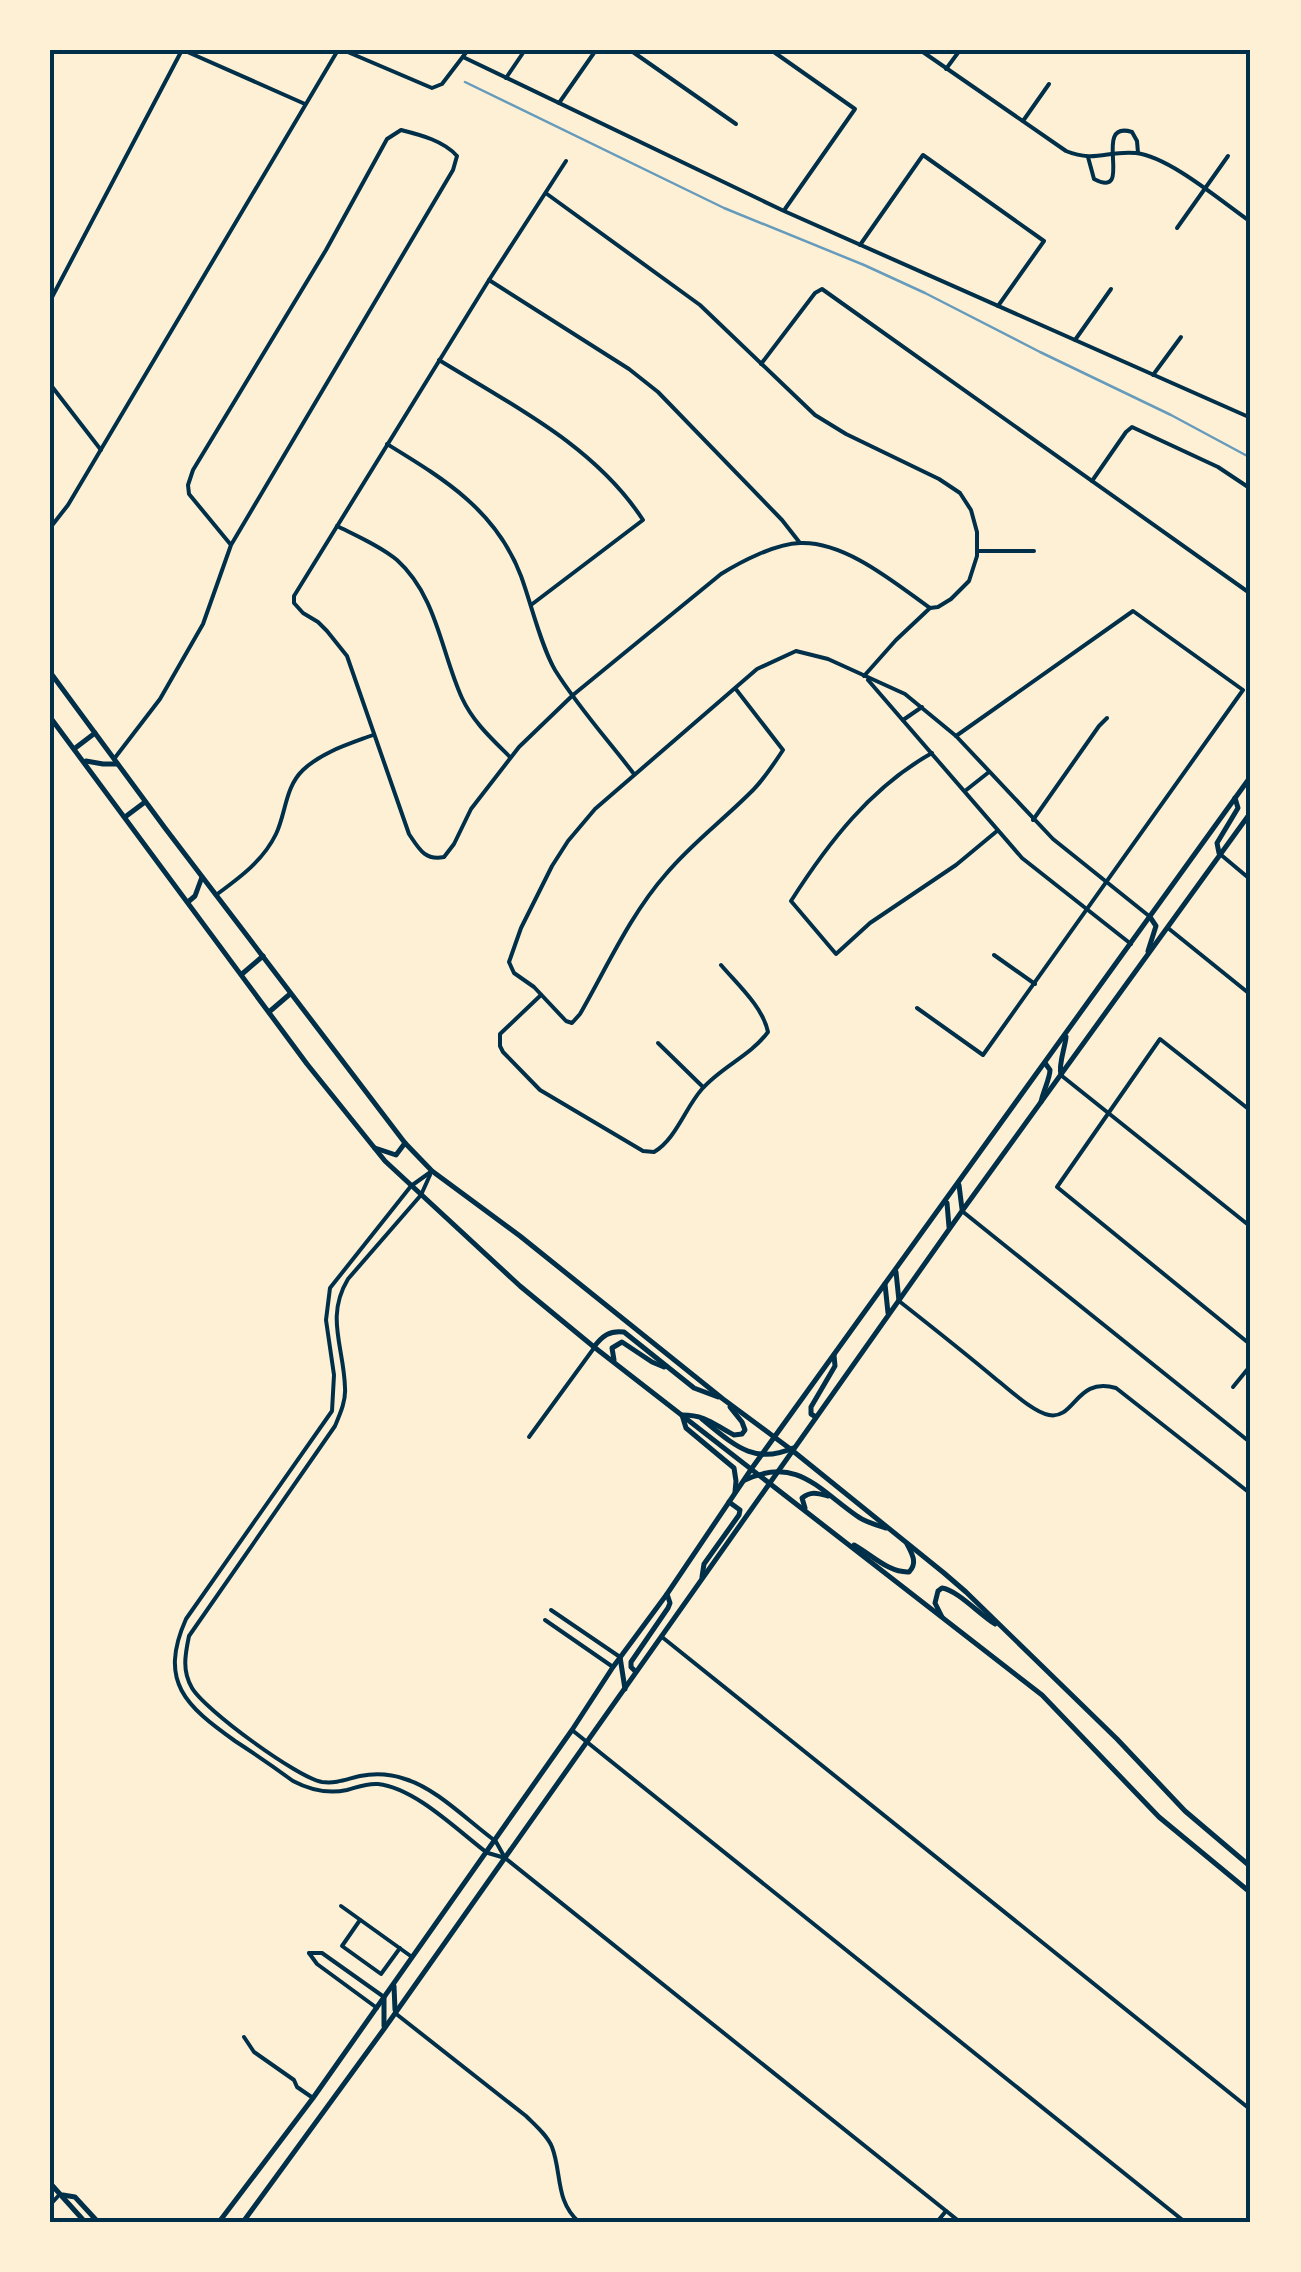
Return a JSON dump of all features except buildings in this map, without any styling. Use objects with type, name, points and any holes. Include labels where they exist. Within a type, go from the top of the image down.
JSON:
[{"type":"main road","points":[[50,672],[291,994],[405,1142],[432,1171],[906,1541],[1006,1630],[1185,1811],[1251,1867]]},
{"type":"main road","points":[[50,716],[336,1103],[421,1196],[594,1347],[1042,1694],[1159,1817],[1251,1893]]},
{"type":"main road","points":[[74,749],[95,733]]},
{"type":"main road","points":[[82,760],[103,764],[116,761]]},
{"type":"main road","points":[[219,2222],[313,2098],[752,1468],[1251,776]]},
{"type":"main road","points":[[1220,854],[1217,843],[1238,808],[1235,798]]},
{"type":"main road","points":[[125,817],[146,802]]},
{"type":"main road","points":[[243,2222],[384,2029],[962,1211],[1251,812]]},
{"type":"main road","points":[[188,902],[195,896],[202,877]]},
{"type":"main road","points":[[1146,959],[1156,931],[1150,917]]},
{"type":"main road","points":[[242,974],[263,956]]},
{"type":"main road","points":[[269,1012],[291,994]]},
{"type":"main road","points":[[1062,1076],[1066,1034]]},
{"type":"main road","points":[[1040,1106],[1050,1077],[1045,1063]]},
{"type":"main road","points":[[372,1146],[396,1154],[405,1142]]},
{"type":"main road","points":[[959,1182],[962,1211]]},
{"type":"main road","points":[[946,1200],[949,1230]]},
{"type":"main road","points":[[896,1269],[899,1301]]},
{"type":"main road","points":[[885,1284],[888,1316]]},
{"type":"main road","points":[[594,1347],[609,1333],[624,1332],[694,1388],[724,1398],[745,1430],[734,1435],[714,1422],[682,1415]]},
{"type":"main road","points":[[618,1364],[612,1351],[622,1342],[672,1370]]},
{"type":"main road","points":[[816,1418],[810,1407],[835,1366],[834,1355]]},
{"type":"main road","points":[[682,1415],[686,1428],[734,1468],[734,1495]]},
{"type":"main road","points":[[699,1417],[742,1450],[762,1455],[793,1449]]},
{"type":"main road","points":[[745,1480],[758,1474],[790,1471],[813,1481],[860,1518],[893,1531]]},
{"type":"main road","points":[[806,1510],[801,1503],[808,1494],[815,1492],[835,1498]]},
{"type":"main road","points":[[702,1580],[704,1564],[739,1514],[740,1510],[730,1502]]},
{"type":"main road","points":[[843,1539],[903,1573],[909,1572],[914,1563],[906,1541]]},
{"type":"main road","points":[[944,1621],[935,1603],[938,1591],[949,1588],[975,1611],[1006,1630]]},
{"type":"main road","points":[[637,1672],[630,1667],[631,1662],[668,1608],[667,1594]]},
{"type":"main road","points":[[620,1657],[625,1689]]},
{"type":"main road","points":[[394,1983],[395,2013]]},
{"type":"main road","points":[[384,1997],[384,2029]]},
{"type":"main road","points":[[50,2183],[84,2222]]},
{"type":"main road","points":[[60,2194],[75,2197],[98,2222]]},
{"type":"street","points":[[50,57],[54,50]]},
{"type":"street","points":[[50,301],[182,50],[305,104]]},
{"type":"street","points":[[50,528],[68,505],[305,104],[341,50],[432,88],[442,84],[468,50]]},
{"type":"street","points":[[506,78],[526,50]]},
{"type":"street","points":[[559,104],[596,50]]},
{"type":"street","points":[[630,50],[736,124]]},
{"type":"street","points":[[771,50],[855,109],[784,211]]},
{"type":"street","points":[[920,50],[1066,151],[1088,158],[1138,153],[1162,161],[1251,222]]},
{"type":"street","points":[[946,68],[960,50]]},
{"type":"street","points":[[463,57],[784,211],[1251,418]]},
{"type":"street","points":[[1023,121],[1049,84]]},
{"type":"street","points":[[1088,158],[1094,179],[1104,183],[1114,174],[1115,134],[1123,129],[1132,132],[1138,153]]},
{"type":"street","points":[[116,761],[160,699],[203,624],[231,545],[453,170],[457,156],[453,150],[401,130],[387,140],[326,250],[193,470],[189,494],[231,545]]},
{"type":"street","points":[[860,245],[923,155],[1044,241],[998,306]]},
{"type":"street","points":[[1177,228],[1228,156]]},
{"type":"street","points":[[566,161],[294,596],[302,614],[318,622],[347,656],[409,834],[422,853],[430,858],[444,857],[471,808],[510,758],[574,695],[721,574],[756,556],[800,543],[823,546],[874,568],[930,608]]},
{"type":"street","points":[[546,193],[700,305],[815,414],[960,493],[971,510],[977,532],[978,551],[969,581],[952,600],[930,608],[864,676]]},
{"type":"street","points":[[489,280],[629,369],[658,392],[800,543]]},
{"type":"street","points":[[761,364],[822,289],[1251,594]]},
{"type":"street","points":[[1075,340],[1111,289]]},
{"type":"street","points":[[1153,375],[1182,337]]},
{"type":"street","points":[[439,360],[574,445],[643,520],[530,605]]},
{"type":"street","points":[[50,384],[101,450]]},
{"type":"street","points":[[1092,481],[1132,428],[1218,467],[1251,489]]},
{"type":"street","points":[[387,444],[473,502],[492,526],[519,571],[553,667],[634,774]]},
{"type":"street","points":[[337,526],[381,550],[409,574],[430,607],[472,718],[510,758]]},
{"type":"street","points":[[978,551],[1034,552]]},
{"type":"street","points":[[917,1008],[982,1055],[1243,690],[1134,611],[956,736]]},
{"type":"street","points":[[735,688],[783,750],[754,790],[691,846],[663,877],[625,932],[572,1024],[508,962],[552,866],[595,809],[634,774],[735,688],[758,669],[796,650],[905,694],[922,706],[956,736],[1053,839],[1150,917]]},
{"type":"street","points":[[864,676],[1022,858],[1131,944]]},
{"type":"street","points":[[903,720],[922,706]]},
{"type":"street","points":[[1033,820],[1107,718]]},
{"type":"street","points":[[216,895],[265,852],[280,823],[290,788],[302,770],[336,749],[375,734]]},
{"type":"street","points":[[932,753],[912,764],[848,821],[791,901],[836,954],[870,922],[997,831]]},
{"type":"street","points":[[964,792],[989,772]]},
{"type":"street","points":[[1220,854],[1251,880]]},
{"type":"street","points":[[1168,928],[1251,995]]},
{"type":"street","points":[[994,955],[1035,984]]},
{"type":"street","points":[[541,995],[500,1034],[503,1052],[540,1090],[642,1151],[654,1152],[666,1142],[702,1087],[751,1051],[768,1032],[754,1004],[721,964]]},
{"type":"street","points":[[1251,1111],[1160,1039],[1057,1187],[1251,1345]]},
{"type":"street","points":[[658,1043],[702,1087]]},
{"type":"street","points":[[1062,1076],[1251,1227]]},
{"type":"street","points":[[432,1171],[411,1186],[330,1288],[326,1320],[334,1375],[332,1411],[186,1619],[176,1647],[182,1693],[195,1712],[293,1781],[332,1792],[375,1784],[390,1786],[417,1799],[487,1852],[504,1858],[960,2222]]},
{"type":"street","points":[[432,1171],[421,1196],[342,1290],[336,1310],[346,1391],[342,1410],[335,1426],[189,1636],[184,1670],[191,1688],[212,1712],[304,1776],[321,1782],[377,1774],[405,1778],[425,1788],[494,1840],[504,1858]]},
{"type":"street","points":[[962,1211],[1251,1443]]},
{"type":"street","points":[[899,1301],[1024,1401],[1048,1415],[1060,1414],[1090,1387],[1102,1384],[1116,1388],[1251,1494]]},
{"type":"street","points":[[529,1437],[594,1347]]},
{"type":"street","points":[[1233,1387],[1251,1365]]},
{"type":"street","points":[[552,1610],[620,1657]]},
{"type":"street","points":[[545,1620],[612,1667]]},
{"type":"street","points":[[662,1637],[1251,2110]]},
{"type":"street","points":[[572,1730],[1185,2222]]},
{"type":"street","points":[[341,1906],[412,1957]]},
{"type":"street","points":[[360,1920],[342,1946],[381,1974],[400,1948]]},
{"type":"street","points":[[377,2008],[317,1964],[309,1953],[322,1953],[384,1997]]},
{"type":"street","points":[[395,2013],[540,2130],[552,2147],[566,2208],[579,2222]]},
{"type":"street","points":[[244,2038],[254,2052],[313,2098]]},
{"type":"street","points":[[50,2204],[60,2194]]},
{"type":"street","points":[[938,2222],[946,2211]]},
{"type":"waterway","points":[[465,82],[724,208],[925,293],[1251,458]]}]
